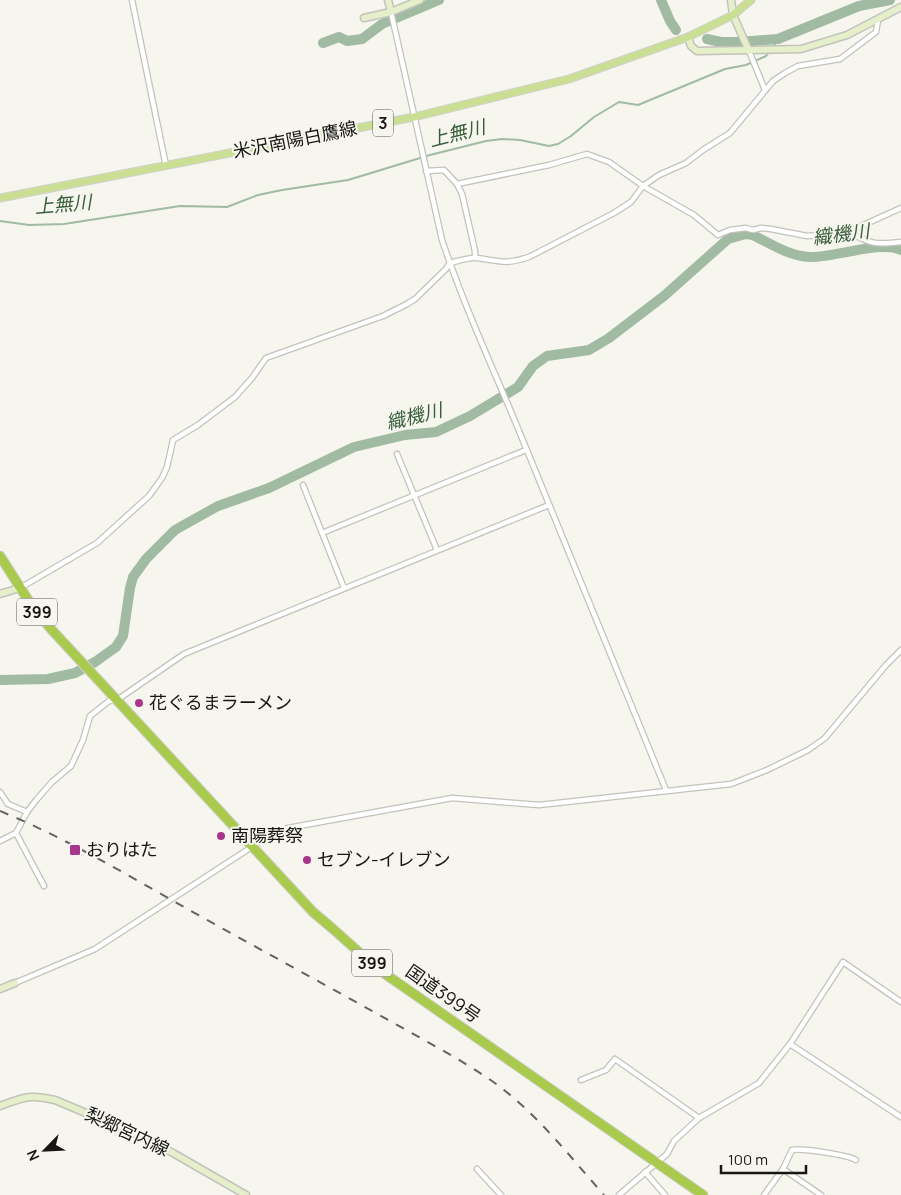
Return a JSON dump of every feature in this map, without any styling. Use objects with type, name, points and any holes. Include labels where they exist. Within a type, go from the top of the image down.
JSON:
[{"type":"highway","name":"国道399号","points":[[0,556],[20,588],[51,629],[314,912],[378,969],[703,1195]]},
{"type":"main road","name":"米沢南陽白鷹線","points":[[0,198],[414,116],[569,79],[688,37],[733,15],[751,0]]},
{"type":"street","points":[[132,0],[166,166]]},
{"type":"street","points":[[388,0],[442,240],[499,386],[610,650],[666,790]]},
{"type":"street","points":[[364,18],[391,12],[420,0]]},
{"type":"street","points":[[731,0],[733,15],[765,90]]},
{"type":"street","points":[[688,37],[691,46],[697,51],[748,47],[801,48],[822,44],[847,35],[901,7]]},
{"type":"street","points":[[450,262],[475,258],[503,263],[516,262],[614,213],[631,202],[643,186],[659,175],[686,163],[730,133],[773,80],[798,66],[832,61],[846,55],[876,32],[878,20]]},
{"type":"street","points":[[457,184],[549,165],[587,154],[609,162],[643,186],[694,215],[718,234],[746,228],[753,230],[761,228],[770,229],[808,236],[848,232],[901,208]]},
{"type":"street","points":[[426,171],[444,170],[457,184],[462,194],[475,258]]},
{"type":"street","points":[[848,232],[870,243],[901,242]]},
{"type":"street","points":[[0,598],[3,593],[20,588],[97,543],[149,496],[162,478],[167,467],[173,440],[198,425],[235,397],[266,358],[376,319],[407,304],[415,299],[446,269],[450,262]]},
{"type":"street","points":[[322,533],[526,450]]},
{"type":"street","points":[[397,454],[437,550]]},
{"type":"street","points":[[303,485],[344,588]]},
{"type":"street","points":[[0,841],[16,833],[27,812],[52,782],[71,766],[83,740],[90,716],[109,701],[117,700],[184,654],[549,505]]},
{"type":"street","points":[[0,988],[95,950],[273,833],[288,828],[441,799],[476,799],[539,806],[731,784],[767,770],[808,750],[825,738],[886,665],[901,650]]},
{"type":"street","points":[[0,792],[8,804],[27,812]]},
{"type":"street","points":[[16,833],[44,886]]},
{"type":"street","points":[[619,1195],[667,1154],[674,1141],[699,1118],[759,1083],[790,1044],[843,962],[901,1002]]},
{"type":"street","points":[[790,1044],[901,1117]]},
{"type":"street","points":[[582,1080],[606,1070],[615,1059],[699,1118]]},
{"type":"street","name":"梨郷宮内線","points":[[0,1106],[26,1096],[55,1100],[138,1135],[246,1195]]},
{"type":"street","points":[[764,1195],[783,1169],[792,1150],[801,1148],[828,1154],[850,1156],[856,1160]]},
{"type":"street","points":[[477,1169],[501,1195]]},
{"type":"street","points":[[783,1169],[820,1195]]},
{"type":"street","points":[[645,1172],[665,1195]]},
{"type":"waterway","points":[[323,43],[339,37],[347,41],[362,39],[382,24],[439,0]]},
{"type":"waterway","points":[[661,0],[676,30]]},
{"type":"waterway","name":"上無川","points":[[707,39],[721,42],[778,39],[859,6],[890,0]]},
{"type":"waterway","name":"上無川","points":[[773,47],[778,39]]},
{"type":"waterway","name":"上無川","points":[[0,221],[29,225],[64,224],[180,206],[227,207],[258,195],[348,180],[430,155],[486,141],[502,139],[520,140],[549,146],[558,144],[571,136],[594,117],[619,102],[638,105],[725,69],[746,65],[766,56],[770,51]]},
{"type":"waterway","name":"織機川","points":[[0,680],[48,679],[75,673],[116,647],[123,636],[133,577],[146,559],[175,530],[218,506],[269,488],[354,447],[405,435],[436,432],[470,416],[518,387],[533,366],[547,356],[589,350],[609,338],[664,296],[728,239],[746,234],[753,235],[787,252],[810,257],[882,247],[893,247],[901,250]]},
{"type":"railway","points":[[0,811],[49,833],[97,858],[474,1069],[504,1090],[531,1114],[604,1195]]},
{"type":"place","name":"花ぐるまラーメン","points":[[139,703]]},
{"type":"place","name":"南陽葬祭","points":[[221,836]]},
{"type":"place","name":"おりはた","points":[[75,850]]},
{"type":"place","name":"セブン-イレブン","points":[[307,860]]}]
